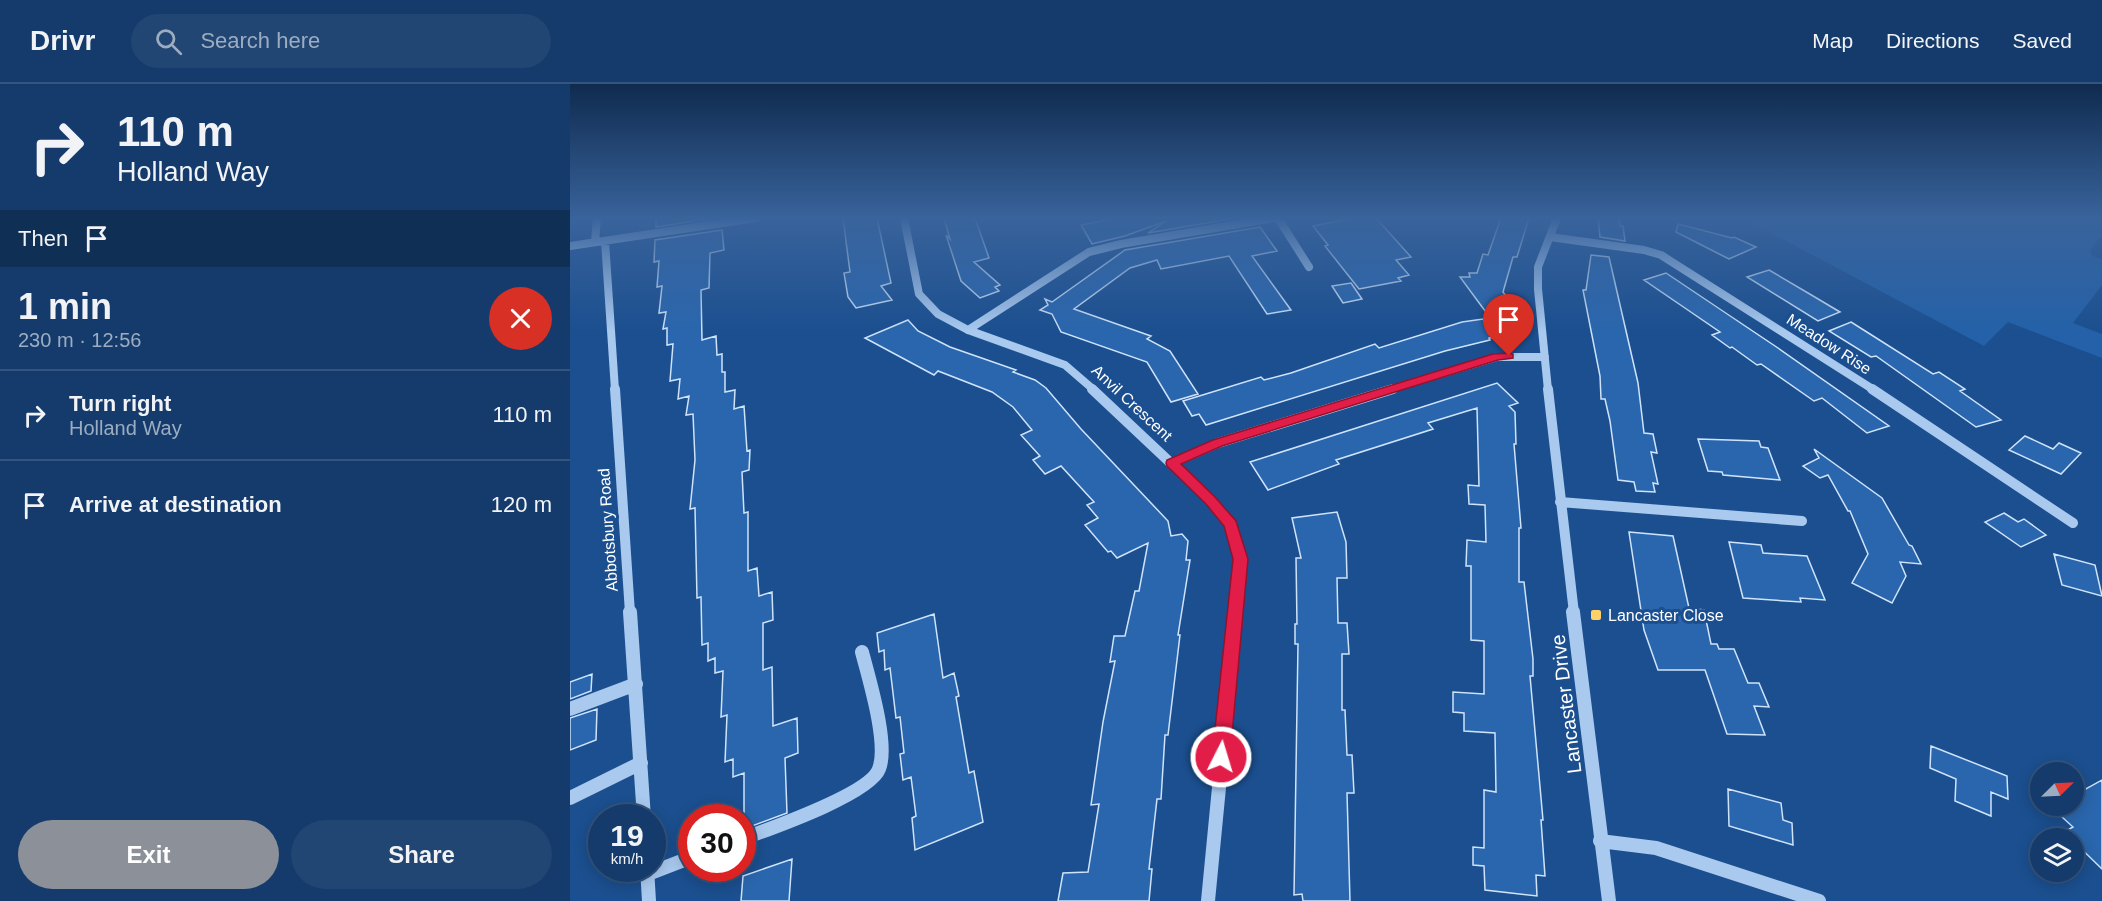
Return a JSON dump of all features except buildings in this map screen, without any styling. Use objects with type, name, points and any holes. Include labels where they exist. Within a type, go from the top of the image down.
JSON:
[{"type":"street","name":"Abbotsbury Road","points":[[601,256],[636,684],[643,804]]},
{"type":"street","name":"Anvil Crescent","points":[[912,256],[919,294],[938,314],[968,330],[1065,365],[1172,463],[1210,500],[1231,525],[1241,559],[1208,901]]},
{"type":"street","points":[[968,330],[1083,256]]},
{"type":"street","points":[[1302,256],[1309,267]]},
{"type":"street","name":"Lancaster Drive","points":[[1542,256],[1538,267],[1538,289],[1545,357],[1560,502],[1609,901]]},
{"type":"street","name":"Meadow Rise","points":[[1662,256],[1828,360],[2073,523]]},
{"type":"street","points":[[1172,463],[1218,443],[1497,357],[1545,357]]},
{"type":"street","points":[[1560,502],[1802,520]]},
{"type":"street","points":[[756,834],[788,822],[867,784],[879,771],[881,742],[862,652]]},
{"type":"street","points":[[570,710],[636,684]]},
{"type":"street","points":[[570,798],[641,763]]},
{"type":"street","points":[[1600,841],[1656,848],[1819,901]]},
{"type":"street","points":[[648,882],[649,901]]},
{"type":"shaded area","points":[[1815,256],[2092,256],[2102,259],[2102,285],[2073,323],[2102,334],[2102,358],[2008,322],[1984,346]]},
{"type":"place","name":"Lancaster Close","points":[[1596,615]]},
{"type":"route","points":[[1221,757],[1241,559],[1231,525],[1210,500],[1172,463],[1218,443],[1497,357],[1509,356]]}]
